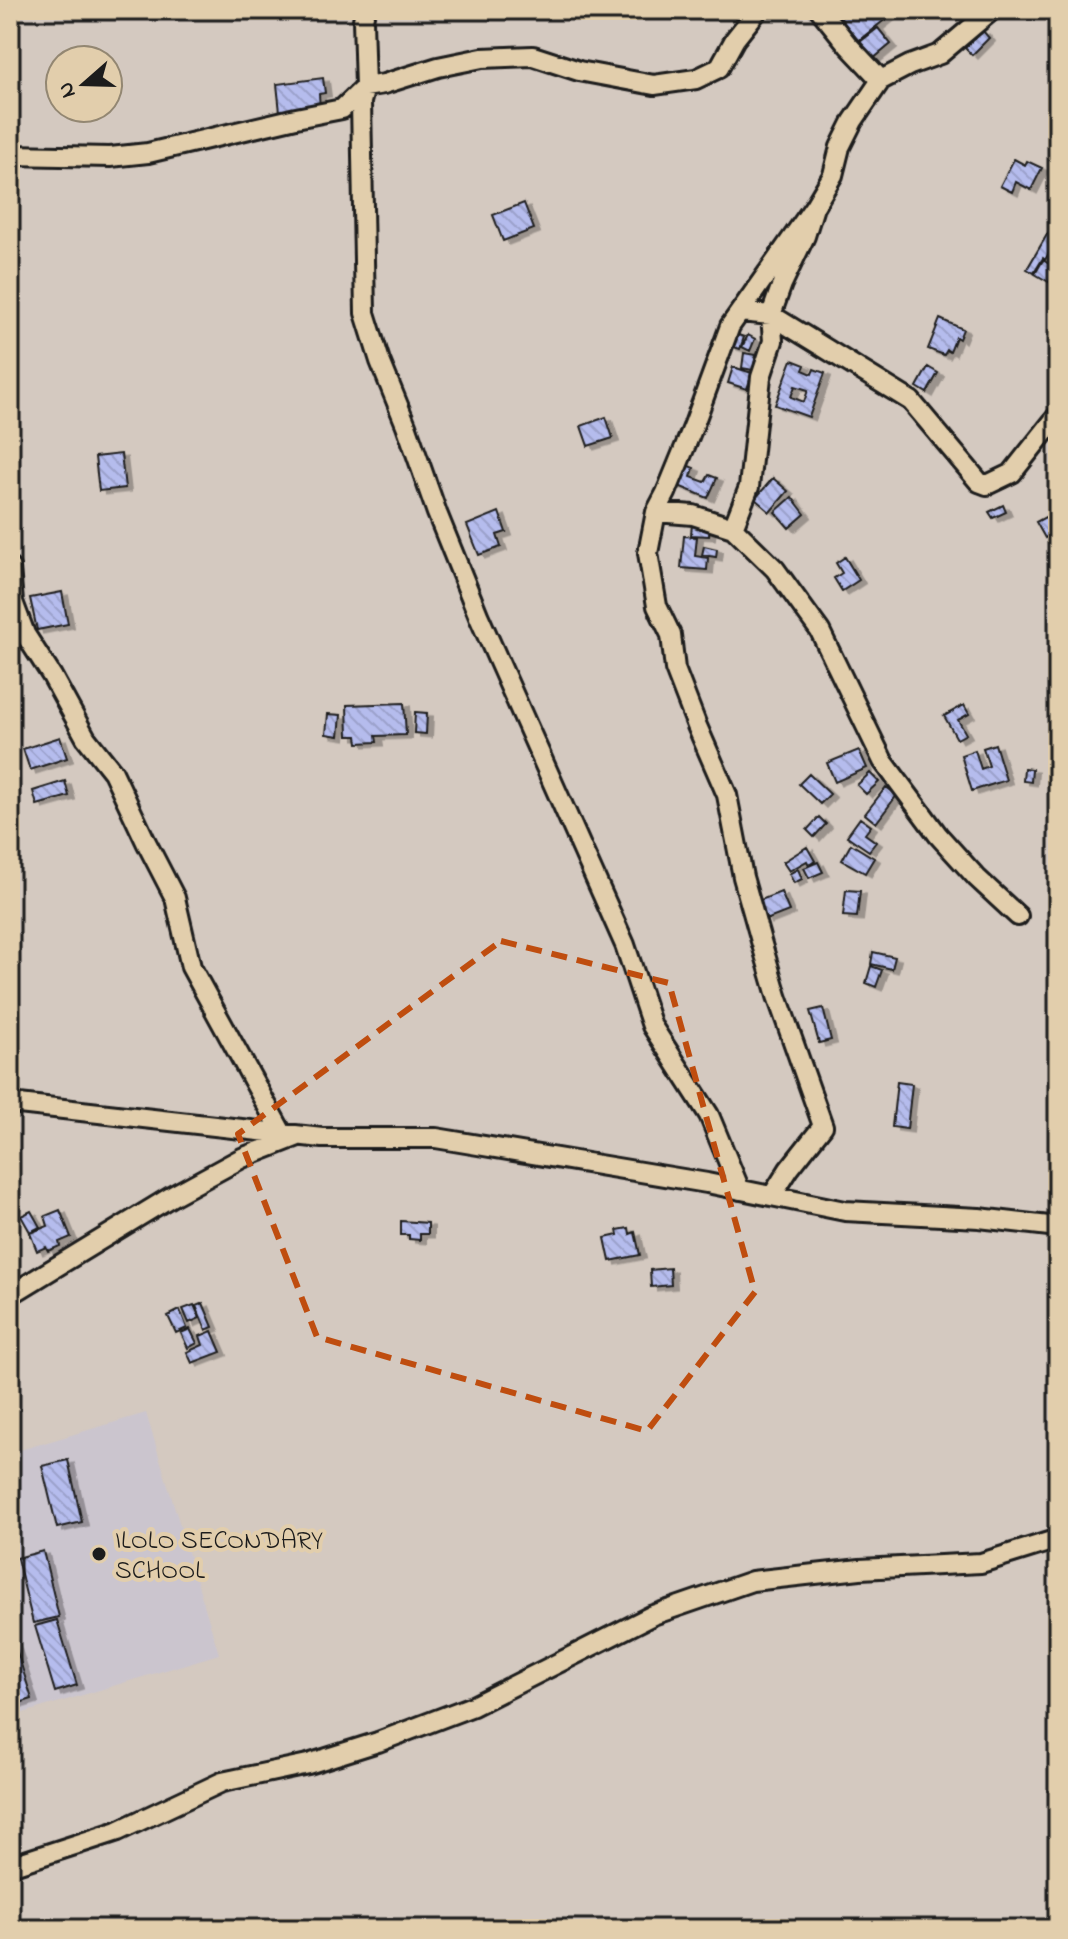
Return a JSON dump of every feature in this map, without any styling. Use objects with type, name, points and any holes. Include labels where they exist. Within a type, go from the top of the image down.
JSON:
[{"type":"street","points":[[365,10],[365,87],[361,102],[365,313],[380,361],[479,617],[625,945],[652,1026],[709,1115],[740,1190]]},
{"type":"street","points":[[10,155],[110,157],[148,153],[342,109],[365,87],[482,58],[533,56],[579,71],[654,85],[696,79],[719,68],[735,39],[758,10]]},
{"type":"street","points":[[820,10],[881,80]]},
{"type":"street","points":[[772,1196],[823,1126],[761,941],[743,877],[727,795],[675,669],[671,635],[657,606],[648,553],[656,512],[693,427],[730,326],[814,207],[833,175],[840,147],[853,121],[881,80],[940,54],[992,10]]},
{"type":"street","points":[[733,528],[749,487],[761,377],[773,341],[771,315],[814,207]]},
{"type":"street","points":[[740,312],[771,315],[911,401],[979,482],[987,485],[1012,473],[1058,415]]},
{"type":"street","points":[[656,512],[693,515],[733,528],[775,569],[820,631],[883,761],[938,835],[977,878],[1018,916]]},
{"type":"street","points":[[10,568],[13,602],[25,634],[86,738],[113,772],[175,898],[191,967],[291,1134]]},
{"type":"street","points":[[10,1103],[322,1138],[436,1138],[845,1211],[979,1218],[1058,1227]]},
{"type":"street","points":[[10,1295],[174,1195],[291,1134]]},
{"type":"street","points":[[10,1866],[118,1831],[222,1782],[308,1764],[378,1742],[473,1706],[653,1615],[752,1581],[860,1569],[981,1563],[1058,1539]]},
{"type":"highlighted area","points":[[501,941],[669,983],[755,1292],[647,1431],[317,1337],[238,1134]]},
{"type":"shaded area","name":"ILOLO SECONDARY SCHOOL","points":[[146,1413],[219,1654],[10,1717],[10,1453]]},
{"type":"building","points":[[833,10],[897,10],[858,41]]},
{"type":"building","points":[[878,28],[891,44],[873,59],[860,42]]},
{"type":"building","points":[[983,31],[989,38],[972,55],[965,48]]},
{"type":"building","points":[[323,78],[325,93],[319,94],[320,108],[280,112],[277,84]]},
{"type":"building","points":[[1014,159],[1042,168],[1031,190],[1016,182],[1012,192],[1000,186]]},
{"type":"building","points":[[524,203],[534,229],[503,241],[493,215]]},
{"type":"building","points":[[1048,233],[1058,239],[1058,252],[1052,248],[1034,273],[1027,269]]},
{"type":"building","points":[[1043,260],[1058,270],[1054,285],[1035,274]]},
{"type":"building","points":[[940,319],[963,329],[950,352],[947,350],[944,355],[928,349]]},
{"type":"building","points":[[735,334],[744,337],[740,349],[731,346]]},
{"type":"building","points":[[748,335],[755,339],[750,351],[742,347]]},
{"type":"building","points":[[744,353],[756,355],[753,370],[742,368]]},
{"type":"building","points":[[792,360],[805,365],[803,370],[812,374],[814,369],[825,373],[809,417],[775,405]],"holes":[[[795,386],[808,390],[804,402],[791,397]]]},
{"type":"building","points":[[733,367],[752,373],[747,389],[728,383]]},
{"type":"building","points":[[928,367],[938,373],[927,393],[917,387]]},
{"type":"building","points":[[606,417],[613,438],[588,446],[581,426]]},
{"type":"building","points":[[121,454],[125,488],[99,491],[95,457]]},
{"type":"building","points":[[684,464],[694,468],[691,477],[705,482],[709,475],[717,478],[708,498],[676,485]]},
{"type":"building","points":[[773,478],[788,491],[770,512],[755,499]]},
{"type":"building","points":[[792,497],[805,514],[789,528],[775,512]]},
{"type":"building","points":[[1003,505],[1006,512],[993,518],[989,512]]},
{"type":"building","points":[[499,512],[506,532],[497,535],[501,547],[479,555],[467,525]]},
{"type":"building","points":[[1047,516],[1055,532],[1045,538],[1036,522]]},
{"type":"building","points":[[692,524],[710,524],[709,536],[691,535]]},
{"type":"building","points":[[684,536],[697,537],[695,556],[708,558],[707,570],[681,568]]},
{"type":"building","points":[[704,546],[717,549],[716,557],[702,555]]},
{"type":"building","points":[[845,557],[859,580],[842,591],[834,578],[842,573],[836,563]]},
{"type":"building","points":[[62,592],[68,624],[37,630],[30,598]]},
{"type":"building","points":[[404,703],[406,735],[376,736],[377,742],[358,743],[357,736],[348,736],[347,705]]},
{"type":"building","points":[[964,705],[969,714],[958,720],[966,734],[957,739],[944,716]]},
{"type":"building","points":[[415,712],[427,713],[426,734],[414,733]]},
{"type":"building","points":[[328,714],[341,715],[339,736],[326,734]]},
{"type":"building","points":[[60,737],[67,758],[30,770],[23,749]]},
{"type":"building","points":[[995,744],[1006,780],[972,791],[961,755],[975,750],[981,769],[989,766],[983,748]]},
{"type":"building","points":[[859,750],[867,768],[835,782],[827,763]]},
{"type":"building","points":[[1024,768],[1032,769],[1031,782],[1023,781]]},
{"type":"building","points":[[870,773],[879,782],[866,794],[857,785]]},
{"type":"building","points":[[809,774],[830,794],[820,804],[799,784]]},
{"type":"building","points":[[65,781],[69,796],[37,805],[33,791]]},
{"type":"building","points":[[886,787],[897,795],[876,823],[865,814]]},
{"type":"building","points":[[819,817],[826,824],[814,837],[807,830]]},
{"type":"building","points":[[860,818],[871,826],[865,834],[876,842],[869,851],[847,836]]},
{"type":"building","points":[[851,844],[874,858],[865,873],[842,860]]},
{"type":"building","points":[[807,847],[815,861],[809,865],[807,861],[789,871],[783,862]]},
{"type":"building","points":[[818,862],[823,872],[809,878],[804,868]]},
{"type":"building","points":[[798,869],[802,879],[794,883],[789,874]]},
{"type":"building","points":[[846,890],[860,891],[857,917],[843,916]]},
{"type":"building","points":[[781,892],[789,911],[766,920],[758,901]]},
{"type":"building","points":[[873,952],[895,957],[892,969],[871,964]]},
{"type":"building","points":[[871,966],[882,970],[876,987],[866,983]]},
{"type":"building","points":[[823,1008],[831,1040],[819,1043],[810,1011]]},
{"type":"building","points":[[897,1082],[912,1084],[907,1129],[892,1127]]},
{"type":"building","points":[[60,1210],[71,1237],[48,1251],[46,1247],[37,1251],[30,1233],[48,1226],[45,1216]]},
{"type":"building","points":[[31,1211],[40,1227],[30,1232],[21,1216]]},
{"type":"building","points":[[401,1221],[428,1223],[428,1234],[420,1234],[420,1240],[409,1239],[409,1235],[401,1235]]},
{"type":"building","points":[[629,1228],[630,1234],[635,1232],[640,1255],[610,1261],[605,1238],[618,1235],[617,1230]]},
{"type":"building","points":[[670,1268],[671,1285],[651,1287],[650,1270]]},
{"type":"building","points":[[203,1303],[213,1327],[206,1330],[196,1306]]},
{"type":"building","points":[[194,1305],[200,1318],[189,1323],[183,1309]]},
{"type":"building","points":[[180,1310],[187,1328],[176,1333],[168,1316]]},
{"type":"building","points":[[190,1329],[197,1343],[188,1348],[181,1333]]},
{"type":"building","points":[[212,1331],[221,1352],[192,1363],[187,1352],[203,1345],[200,1336]]},
{"type":"building","points":[[68,1460],[82,1522],[57,1528],[42,1466]]},
{"type":"building","points":[[43,1551],[59,1617],[33,1623],[17,1558]]},
{"type":"building","points":[[57,1620],[77,1685],[55,1692],[35,1626]]},
{"type":"building","points":[[10,1636],[32,1699],[10,1706]]},
{"type":"place","name":"ILOLO SECONDARY SCHOOL","points":[[99,1554]]}]
